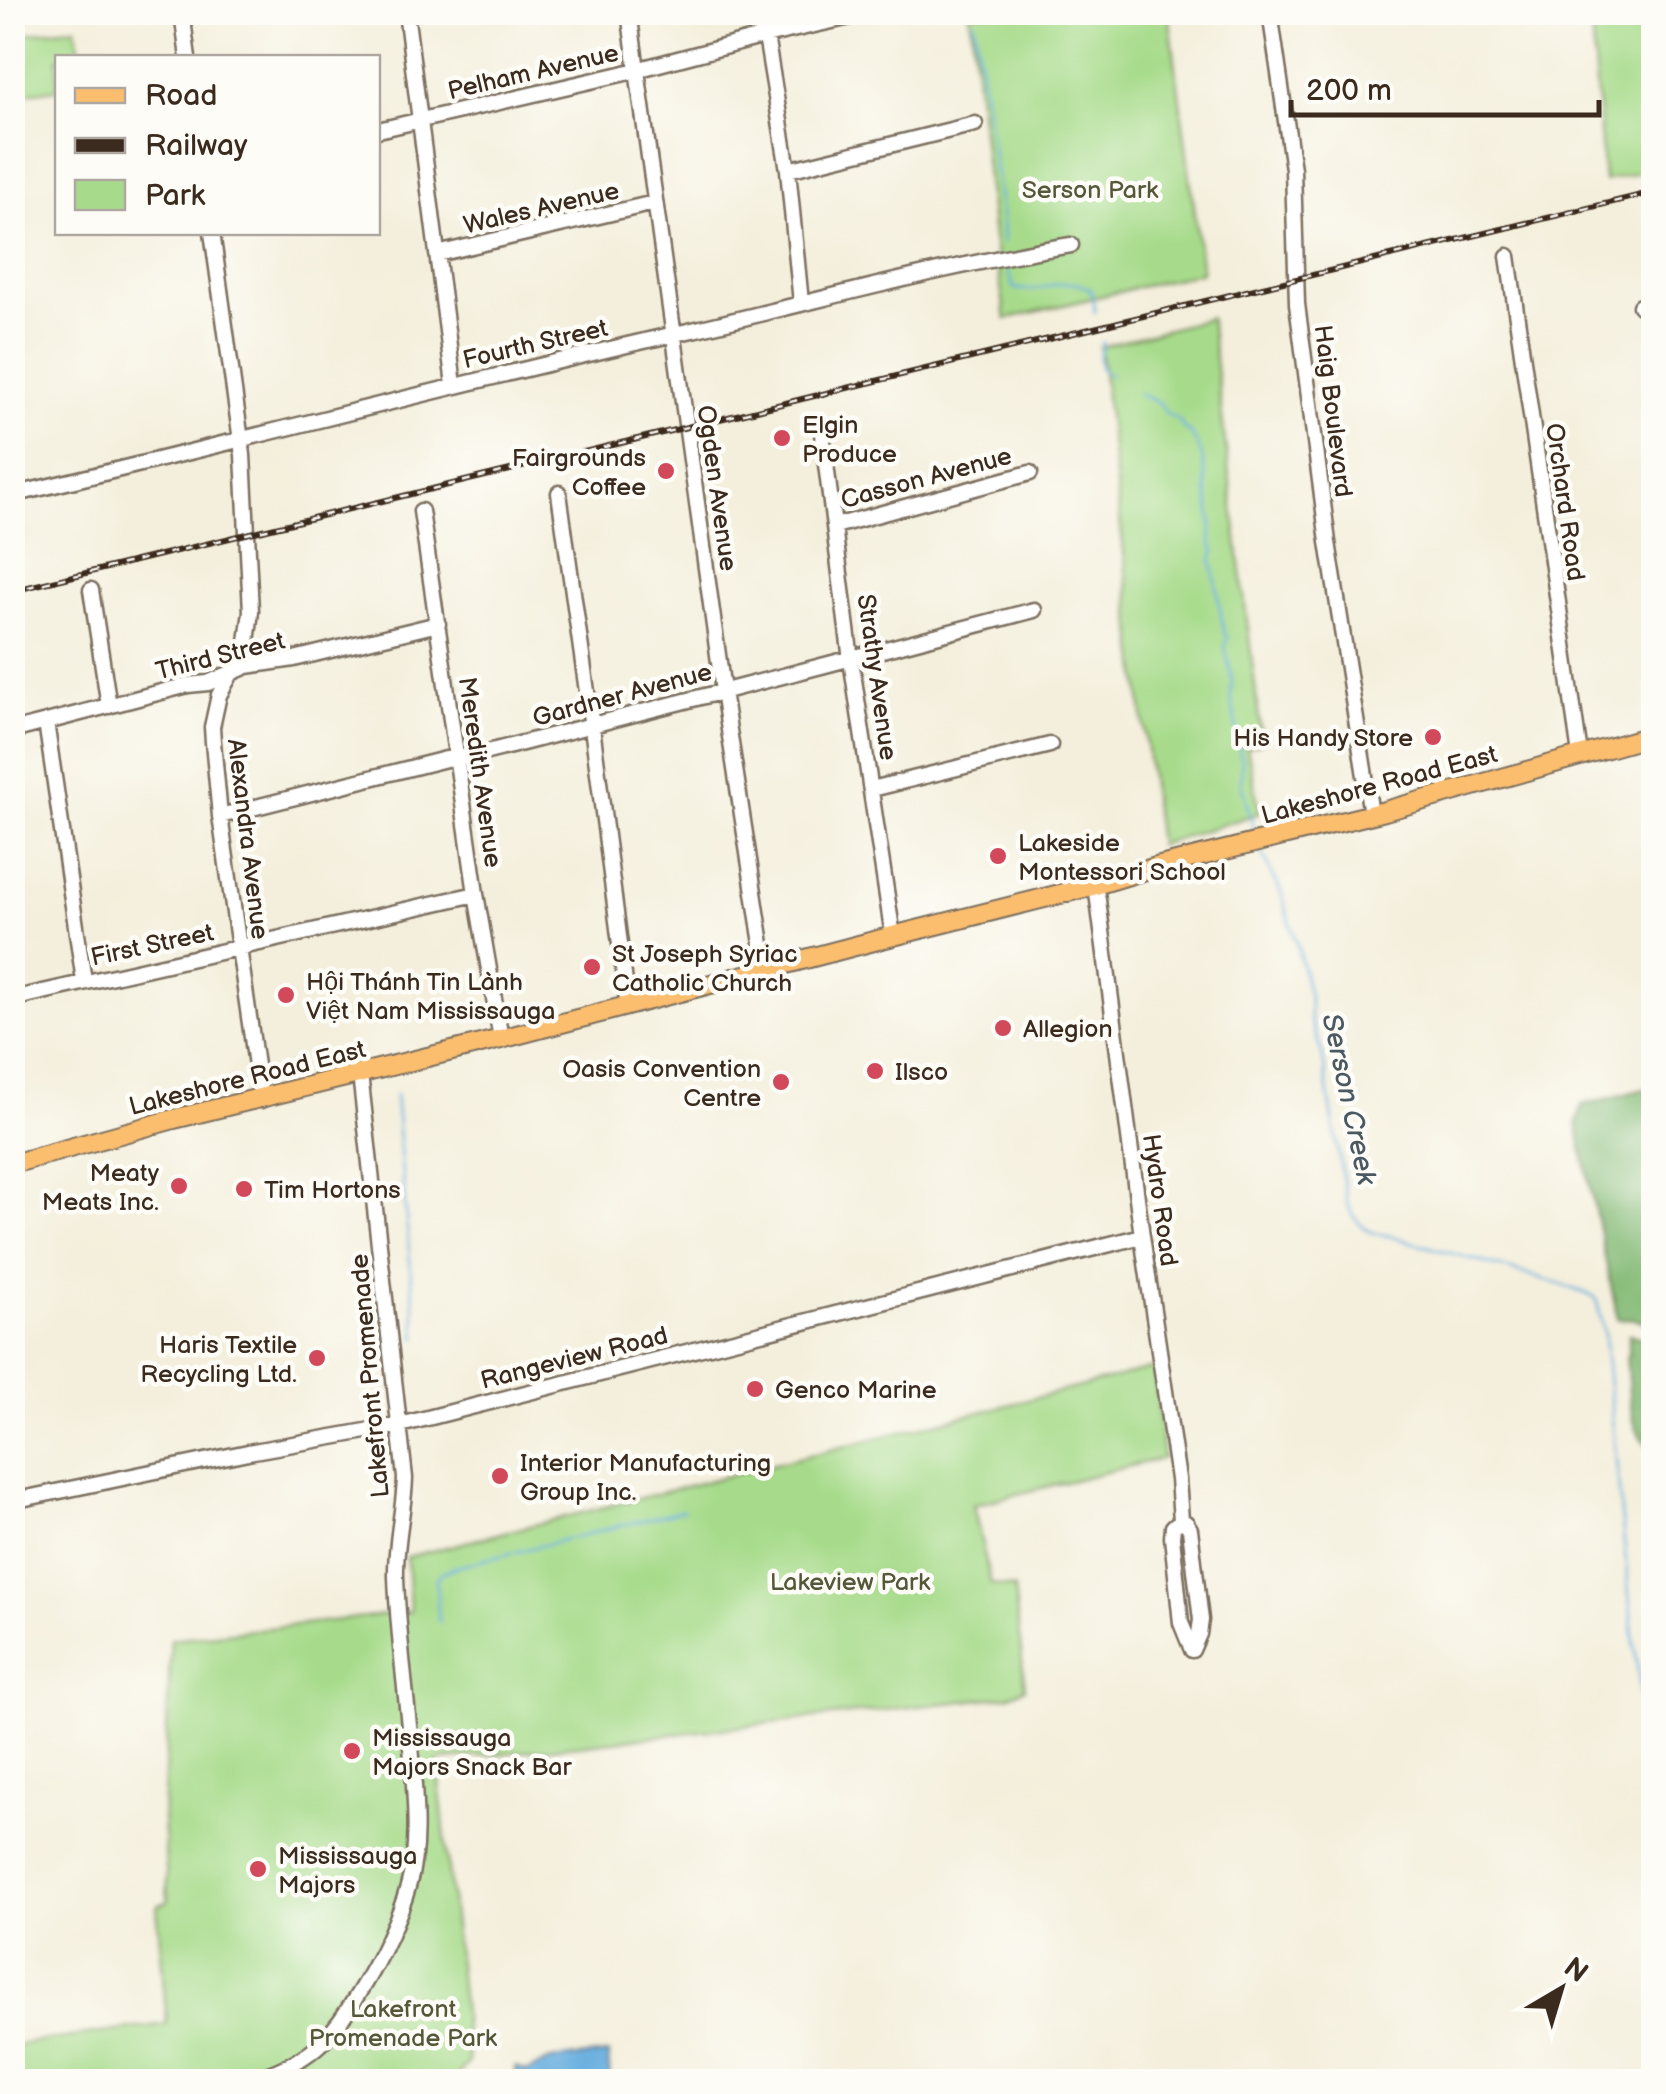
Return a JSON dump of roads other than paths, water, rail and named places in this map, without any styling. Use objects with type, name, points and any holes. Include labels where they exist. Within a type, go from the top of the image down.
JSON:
[{"type":"main road","name":"Lakeshore Road East","points":[[12,1164],[1096,886],[1654,735]]},
{"type":"street","points":[[182,12],[188,55]]},
{"type":"street","points":[[406,12],[454,385]]},
{"type":"street","name":"Ogden Avenue","points":[[629,12],[723,691],[766,970]]},
{"type":"street","points":[[762,12],[788,170],[801,302]]},
{"type":"street","name":"Pelham Avenue","points":[[380,130],[873,12]]},
{"type":"street","name":"Haig Boulevard","points":[[1270,12],[1292,169],[1297,304],[1328,542],[1370,814]]},
{"type":"street","points":[[788,170],[975,124]]},
{"type":"street","name":"Wales Avenue","points":[[437,254],[654,203]]},
{"type":"street","name":"Alexandra Avenue","points":[[212,235],[247,492],[250,628],[241,656],[219,694],[212,726],[220,816],[261,1100]]},
{"type":"street","name":"Fourth Street","points":[[12,495],[801,302],[998,257],[1071,246]]},
{"type":"street","name":"Orchard Road","points":[[1508,256],[1580,755]]},
{"type":"street","name":"Strathy Avenue","points":[[820,424],[850,660],[893,936]]},
{"type":"street","name":"Casson Avenue","points":[[835,526],[1030,473]]},
{"type":"street","points":[[559,493],[628,1006]]},
{"type":"street","name":"Meredith Avenue","points":[[421,511],[501,1039]]},
{"type":"street","points":[[92,590],[109,706]]},
{"type":"street","name":"Gardner Avenue","points":[[220,816],[592,727],[1034,610]]},
{"type":"street","name":"Third Street","points":[[12,731],[208,683],[247,666],[294,660],[438,624]]},
{"type":"street","points":[[46,722],[84,981]]},
{"type":"street","points":[[872,789],[1050,745]]},
{"type":"street","name":"Hydro Road","points":[[1096,886],[1178,1478],[1180,1520]]},
{"type":"street","name":"First Street","points":[[12,999],[476,894]]},
{"type":"street","name":"Lakefront Promenade","points":[[246,2082],[308,2056],[327,2039],[350,2008],[372,1970],[408,1887],[415,1838],[416,1806],[395,1573],[405,1478],[360,1074]]},
{"type":"street","name":"Rangeview Road","points":[[12,1501],[400,1425],[1142,1236]]},
{"type":"street","points":[[1180,1520],[1190,1530],[1201,1620],[1200,1634],[1192,1650],[1182,1623],[1172,1537],[1180,1520]]},
{"type":"water","points":[[608,2054],[610,2081],[510,2081],[515,2078],[516,2068],[527,2072],[550,2060]]},
{"type":"waterway","name":"Serson Creek","points":[[974,21],[1003,244]]},
{"type":"waterway","name":"Serson Creek","points":[[1007,269],[1014,288],[1081,285],[1091,290],[1095,312]]},
{"type":"waterway","name":"Serson Creek","points":[[1103,342],[1101,369],[1111,376]]},
{"type":"waterway","name":"Serson Creek","points":[[1139,394],[1161,404],[1165,413],[1180,421],[1202,455],[1215,551],[1212,559],[1227,637],[1225,647],[1242,763],[1241,783],[1256,836]]},
{"type":"waterway","name":"Serson Creek","points":[[1260,849],[1281,892],[1298,948],[1310,1019],[1322,1053],[1347,1203],[1357,1220],[1372,1232],[1554,1282],[1593,1296],[1597,1302],[1604,1333],[1632,1626],[1654,1796]]},
{"type":"waterway","points":[[395,1095],[417,1339]]},
{"type":"waterway","points":[[439,1622],[436,1579],[441,1573],[683,1510]]},
{"type":"railway","points":[[12,591],[1654,192]]},
{"type":"place","name":"Elgin Produce","points":[[782,438]]},
{"type":"place","name":"Fairgrounds Coffee","points":[[666,471]]},
{"type":"place","name":"His Handy Store","points":[[1433,737]]},
{"type":"place","name":"Lakeside Montessori School","points":[[998,856]]},
{"type":"place","name":"St Joseph Syriac Catholic Church","points":[[592,967]]},
{"type":"place","name":"Hội Thánh Tin Lành Việt Nam Mississauga","points":[[286,995]]},
{"type":"place","name":"Allegion","points":[[1003,1028]]},
{"type":"place","name":"Ilsco","points":[[875,1071]]},
{"type":"place","name":"Oasis Convention Centre","points":[[781,1082]]},
{"type":"place","name":"Meaty Meats Inc.","points":[[179,1186]]},
{"type":"place","name":"Tim Hortons","points":[[244,1189]]},
{"type":"place","name":"Haris Textile Recycling Ltd.","points":[[317,1358]]},
{"type":"place","name":"Genco Marine","points":[[755,1389]]},
{"type":"place","name":"Interior Manufacturing Group Inc.","points":[[500,1476]]},
{"type":"place","name":"Mississauga Majors Snack Bar","points":[[352,1751]]},
{"type":"place","name":"Mississauga Majors","points":[[258,1869]]},
{"type":"park label","name":"Serson Park","points":[[1090,189]]},
{"type":"park label","name":"Lakeview Park","points":[[850,1581]]},
{"type":"park label","name":"Lakefront Promenade Park","points":[[403,2022]]}]
